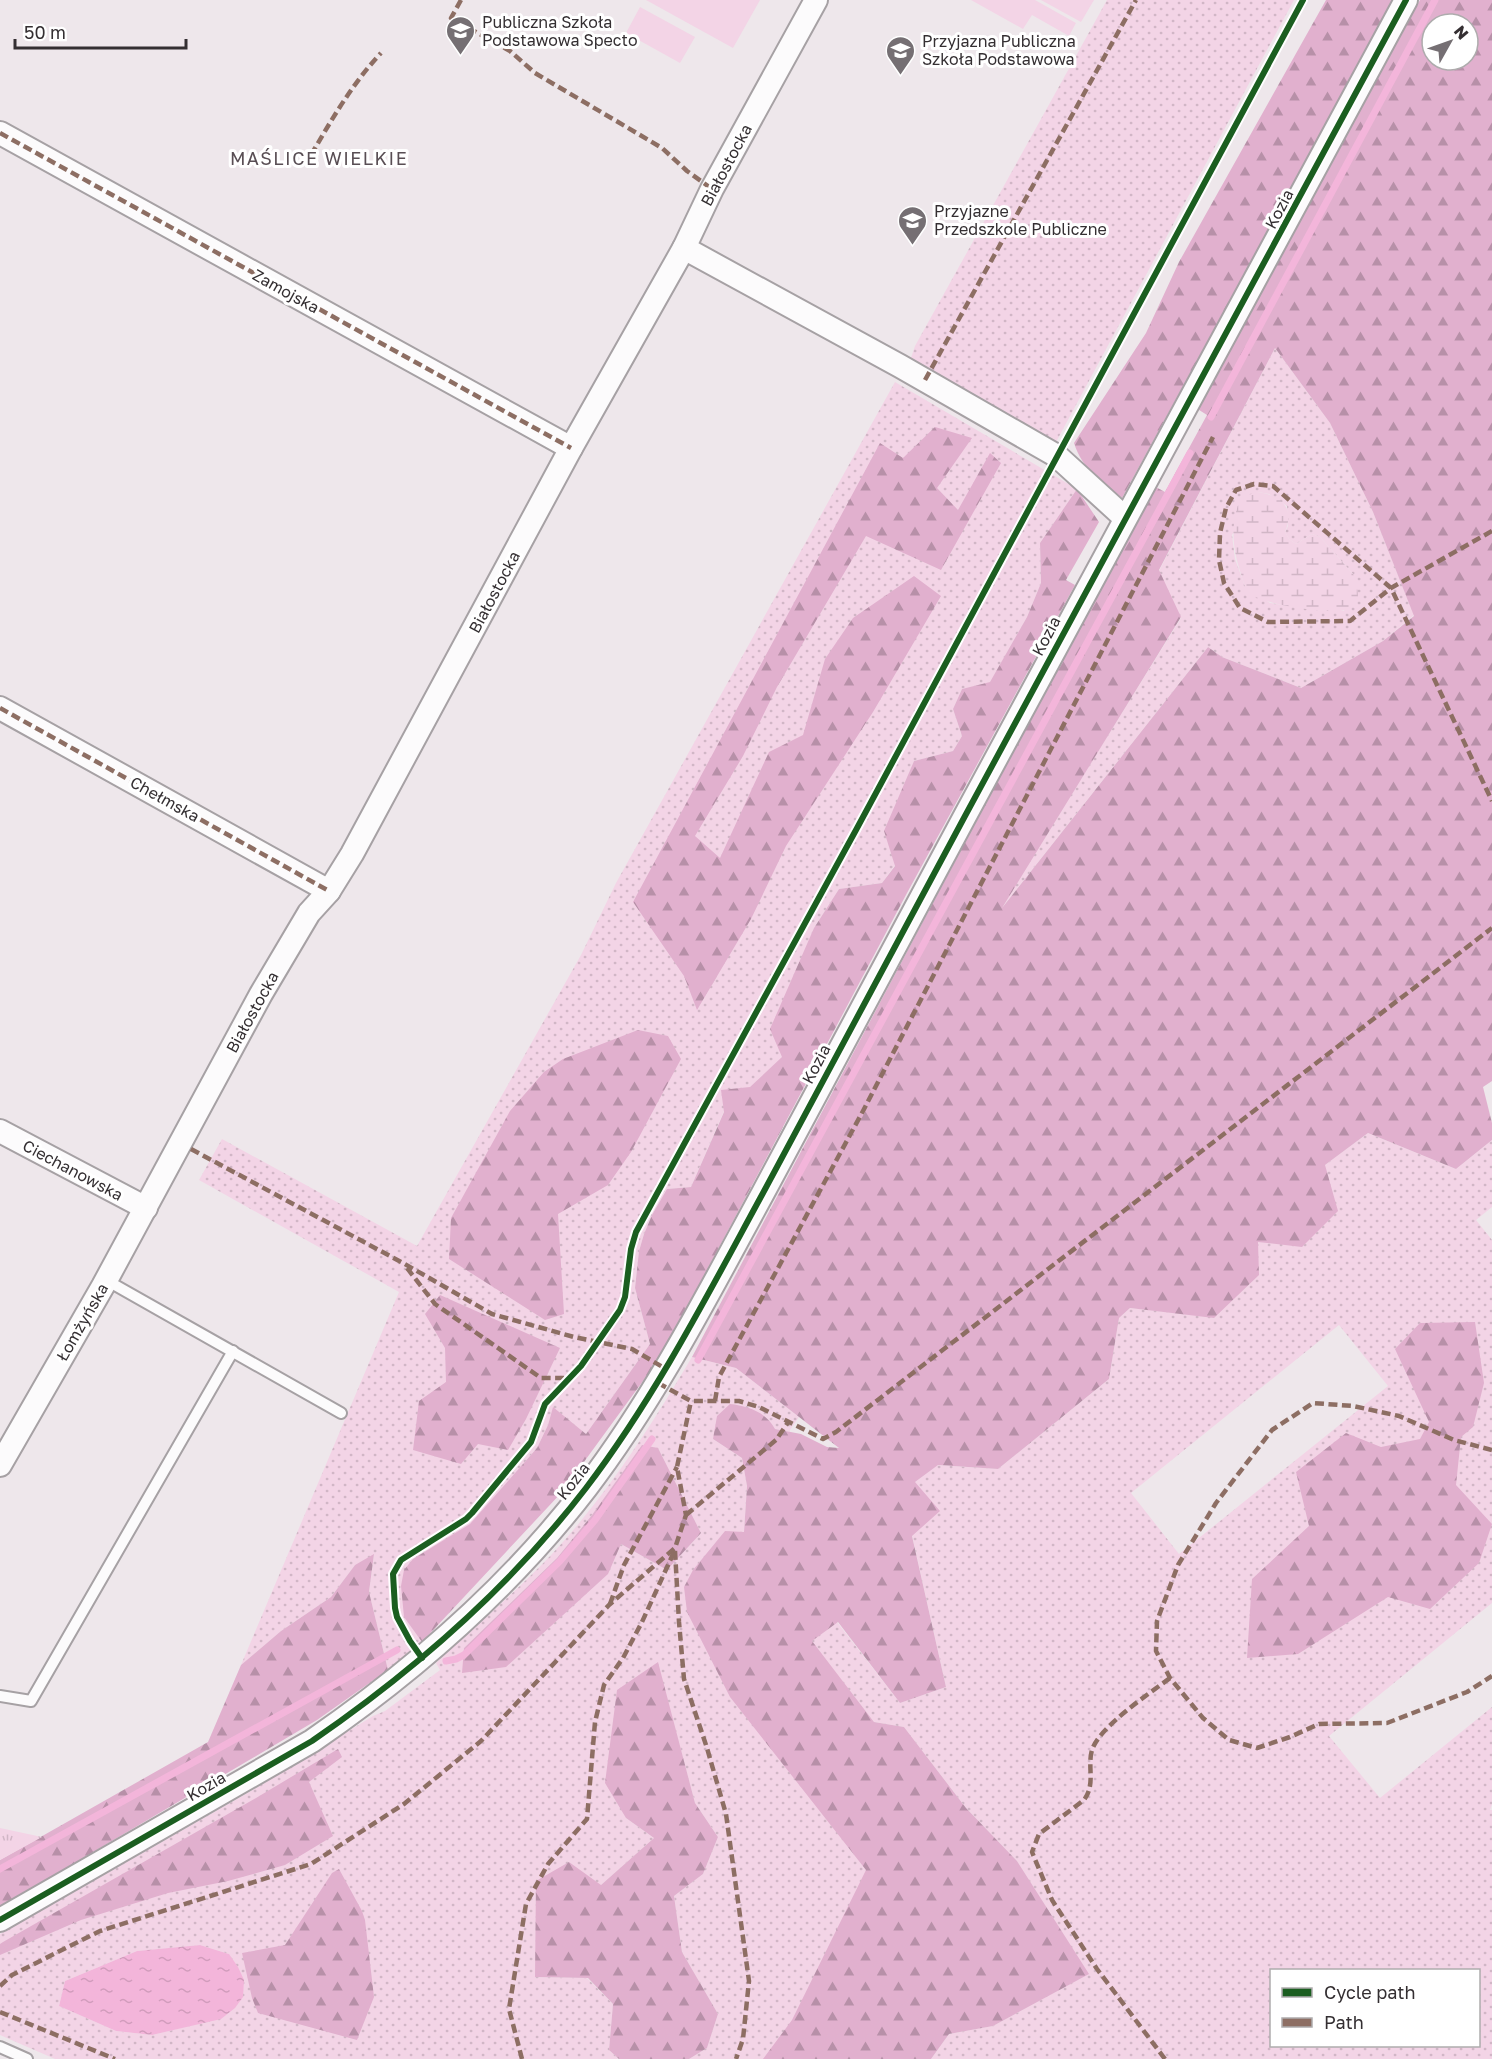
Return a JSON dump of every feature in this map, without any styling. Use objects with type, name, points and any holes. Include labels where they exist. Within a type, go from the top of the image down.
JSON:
[{"type":"street","name":"Białostocka","points":[[163,1177],[261,994],[309,913],[329,891],[358,843],[572,448],[684,248],[712,189],[816,0]]},
{"type":"street","name":"Kozia","points":[[0,1920],[312,1741],[354,1712],[462,1623],[533,1551],[586,1488],[639,1414],[712,1287],[1406,0]]},
{"type":"street","name":"Zamojska","points":[[0,133],[572,448]]},
{"type":"street","points":[[684,248],[900,366],[1057,456],[1125,518]]},
{"type":"street","name":"Chełmska","points":[[0,708],[329,891]]},
{"type":"street","name":"Ciechanowska","points":[[0,1131],[146,1209]]},
{"type":"street","name":"Łomżyńska","points":[[0,1465],[163,1177]]},
{"type":"lane","points":[[106,1280],[341,1413]]},
{"type":"lane","points":[[0,1696],[31,1701],[233,1351]]},
{"type":"lane","points":[[0,2047],[27,2059]]},
{"type":"green space","points":[[646,0],[760,0],[733,48]]},
{"type":"green space","points":[[971,0],[1035,0],[1076,23],[1069,36],[1032,15],[1023,29]]},
{"type":"green space","points":[[1041,0],[1094,0],[1081,22]]},
{"type":"green space","points":[[1107,0],[1294,0],[1055,444],[910,361],[915,346]]},
{"type":"green space","points":[[1326,0],[1394,0],[1122,498],[1087,468],[1074,443],[1146,333],[1179,262]]},
{"type":"green space","points":[[1420,0],[1492,0],[1492,1081],[1483,1087],[1492,1123],[1492,1140],[1456,1169],[1368,1133],[1325,1165],[1338,1211],[1302,1247],[1258,1242],[1259,1275],[1214,1318],[1130,1308],[1119,1318],[1109,1379],[998,1469],[938,1465],[915,1482],[940,1511],[912,1536],[946,1687],[900,1703],[838,1622],[812,1641],[874,1722],[904,1727],[966,1808],[1017,1861],[1089,1974],[993,2026],[949,2034],[931,2059],[763,2059],[792,2020],[866,1870],[730,1697],[687,1612],[684,1587],[693,1570],[725,1531],[744,1532],[747,1486],[742,1458],[713,1439],[717,1416],[730,1404],[743,1406],[762,1414],[775,1429],[801,1434],[827,1447],[839,1448],[736,1368],[692,1357],[1154,486],[1165,492],[1207,415],[1196,408],[1247,320]],"holes":[[[1275,348],[1330,423],[1373,512],[1414,616],[1383,641],[1301,688],[1222,657],[1208,647],[1002,908],[1181,617],[1159,570]]]},
{"type":"green space","points":[[640,7],[695,37],[680,63],[626,33]]},
{"type":"green space","points":[[1275,348],[1330,423],[1373,512],[1414,615],[1383,641],[1301,688],[1222,657],[1208,647],[997,914],[1181,618],[1159,571]],"holes":[[[1258,492],[1269,494],[1287,506],[1288,526],[1285,532],[1289,539],[1296,544],[1312,534],[1320,537],[1353,574],[1344,611],[1316,610],[1270,603],[1245,586],[1235,559],[1232,535]]]},
{"type":"green space","points":[[895,382],[1077,489],[1040,543],[1041,583],[1027,617],[990,683],[962,689],[953,709],[962,736],[953,751],[914,761],[885,831],[895,865],[882,883],[839,889],[814,928],[783,1057],[724,1111],[691,1187],[667,1189],[652,1215],[639,1251],[635,1288],[650,1344],[586,1434],[553,1408],[537,1448],[470,1525],[413,1559],[404,1616],[422,1642],[388,1670],[369,1592],[374,1555],[355,1565],[331,1597],[281,1631],[241,1665],[399,1292],[199,1180],[222,1139],[417,1246],[581,955],[616,883]]},
{"type":"green space","points":[[935,427],[972,438],[937,488],[958,510],[990,453],[1001,463],[941,570],[866,536],[777,687],[743,756],[695,836],[720,858],[769,752],[803,735],[825,659],[853,618],[914,576],[941,596],[873,712],[786,846],[751,919],[697,1010],[684,976],[633,902],[880,443],[903,458]]},
{"type":"green space","points":[[1077,489],[1099,522],[1066,580],[1075,585],[907,893],[662,1355],[562,1492],[422,1642],[404,1617],[401,1586],[404,1570],[413,1559],[470,1524],[537,1448],[548,1425],[553,1407],[586,1434],[650,1344],[635,1288],[639,1251],[652,1215],[667,1189],[691,1187],[724,1112],[721,1090],[750,1087],[782,1057],[770,1029],[814,928],[839,889],[882,883],[895,866],[884,831],[914,761],[953,751],[962,736],[953,709],[962,689],[990,682],[1027,617],[1041,583],[1040,543]]},
{"type":"green space","points":[[1258,492],[1274,497],[1284,504],[1288,516],[1285,532],[1289,539],[1296,544],[1312,534],[1320,537],[1353,574],[1358,597],[1349,608],[1326,611],[1297,608],[1257,598],[1249,592],[1243,582],[1236,554],[1234,526],[1241,497]]},
{"type":"green space","points":[[638,1030],[668,1036],[681,1059],[631,1152],[608,1185],[558,1214],[564,1314],[545,1320],[449,1259],[451,1218],[510,1111],[544,1072],[563,1059]]},
{"type":"green space","points":[[1368,1133],[1456,1169],[1492,1140],[1492,1207],[1476,1220],[1492,1240],[1492,1603],[1329,1736],[1380,1798],[1492,1707],[1492,1804],[1490,1810],[1492,1810],[1492,2059],[931,2059],[949,2034],[993,2026],[1088,1974],[1017,1861],[966,1808],[904,1727],[874,1722],[811,1641],[837,1622],[900,1703],[946,1687],[912,1535],[915,1482],[937,1465],[998,1469],[1109,1379],[1119,1318],[1130,1308],[1214,1317],[1258,1242],[1325,1165]],"holes":[[[1339,1325],[1388,1386],[1179,1554],[1131,1493]]]},
{"type":"green space","points":[[440,1295],[560,1348],[526,1419],[508,1450],[478,1444],[461,1464],[413,1450],[419,1401],[446,1382],[445,1348],[425,1314]]},
{"type":"green space","points":[[1475,1322],[1484,1383],[1473,1427],[1461,1437],[1456,1485],[1492,1524],[1479,1563],[1430,1609],[1388,1597],[1298,1654],[1247,1658],[1252,1579],[1309,1526],[1296,1472],[1346,1433],[1381,1447],[1420,1439],[1429,1422],[1395,1349],[1420,1323]]},
{"type":"green space","points":[[692,1357],[736,1368],[799,1417],[790,1432],[775,1429],[713,1439],[742,1458],[747,1486],[744,1532],[887,1869],[782,2059],[689,2059],[707,2048],[718,2014],[682,1952],[674,1896],[703,1874],[718,1837],[695,1803],[657,1662],[626,1818],[654,1838],[601,1885],[535,1977],[587,1978],[613,2004],[609,2050],[619,2059],[55,2059],[0,2035],[0,1934],[251,1791],[373,1716],[385,1711],[440,1670],[436,1663],[552,1554],[591,1508],[644,1434]],"holes":[[[658,1448],[701,1533],[667,1570],[621,1544],[464,1648],[557,1558],[592,1515]],[[200,1945],[229,1954],[185,2027],[152,2035],[116,2031],[59,2006],[65,1981],[137,1951]]]},
{"type":"green space","points":[[642,1445],[658,1448],[701,1533],[667,1570],[621,1544],[608,1574],[506,1667],[462,1673],[464,1648],[557,1558],[592,1515]]},
{"type":"green space","points":[[374,1554],[369,1592],[388,1670],[317,1720],[0,1907],[0,1860],[208,1742],[241,1665],[281,1631],[331,1597],[355,1565]]},
{"type":"green space","points":[[658,1662],[695,1803],[718,1837],[703,1874],[674,1896],[682,1952],[718,2014],[707,2048],[689,2059],[619,2059],[609,2050],[613,2004],[588,1978],[535,1977],[536,1881],[569,1862],[601,1885],[654,1838],[626,1818],[605,1783],[617,1690]]},
{"type":"green space","points":[[338,1749],[342,1757],[309,1782],[333,1836],[285,1865],[228,1881],[168,1893],[81,1920],[0,1955],[0,1944],[3,1942]]},
{"type":"green space","points":[[0,1828],[42,1837],[0,1860]]},
{"type":"green space","points":[[339,1869],[365,1920],[374,1997],[357,2040],[258,2013],[252,1998],[242,1953],[285,1945],[332,1873]]},
{"type":"water","points":[[200,1945],[229,1954],[244,1980],[243,1997],[235,2008],[221,2019],[152,2035],[116,2031],[59,2006],[65,1981],[137,1951]]},
{"type":"waterway","points":[[1211,417],[1435,0]]},
{"type":"waterway","points":[[698,1360],[1190,453]]},
{"type":"waterway","points":[[446,1661],[464,1655],[560,1561],[595,1520],[652,1439]]},
{"type":"waterway","points":[[0,1869],[397,1650]]},
{"type":"marked path","points":[[461,0],[451,18],[510,51],[535,73],[662,148],[687,171],[712,189]]},
{"type":"marked path","points":[[925,380],[1136,0]]},
{"type":"marked path","points":[[311,155],[352,89],[381,53]]},
{"type":"marked path","points":[[0,133],[571,448]]},
{"type":"marked path","points":[[715,1401],[719,1377],[863,1111],[1213,437]]},
{"type":"marked path","points":[[1492,531],[1391,588],[1350,621],[1268,622],[1240,608],[1224,583],[1219,560],[1220,533],[1226,508],[1236,490],[1254,484],[1273,486],[1391,588],[1492,801]]},
{"type":"marked path","points":[[0,708],[329,891]]},
{"type":"marked path","points":[[658,1383],[691,1401],[739,1401],[759,1407],[823,1439],[836,1432],[1492,928]]},
{"type":"marked path","points":[[191,1149],[403,1263],[492,1314],[574,1337],[632,1349],[666,1369]]},
{"type":"marked path","points":[[407,1268],[435,1304],[541,1378],[569,1378]]},
{"type":"marked path","points":[[0,1986],[12,1975],[100,1931],[311,1864],[404,1804],[481,1741],[609,1605],[675,1548],[686,1515],[677,1467],[691,1401]]},
{"type":"marked path","points":[[1492,1450],[1454,1440],[1399,1416],[1353,1406],[1313,1403],[1272,1430],[1216,1503],[1178,1565],[1157,1621],[1156,1651],[1170,1678],[1203,1718],[1229,1740],[1257,1748],[1319,1724],[1387,1723],[1467,1692],[1492,1676]]},
{"type":"marked path","points":[[686,1515],[776,1440],[789,1421]]},
{"type":"marked path","points":[[610,1604],[624,1565],[677,1467]]},
{"type":"marked path","points":[[675,1551],[684,1679],[726,1814],[749,1981],[743,2039],[736,2059]]},
{"type":"marked path","points":[[522,2059],[509,2009],[526,1904],[548,1864],[587,1819],[595,1722],[604,1685],[623,1658],[642,1622],[674,1552]]},
{"type":"marked path","points":[[1165,2059],[1097,1969],[1052,1900],[1032,1852],[1039,1834],[1084,1800],[1088,1794],[1092,1750],[1104,1731],[1126,1711],[1170,1678]]},
{"type":"marked path","points":[[0,2012],[115,2059]]},
{"type":"cycle path","points":[[422,1658],[397,1617],[393,1574],[401,1560],[472,1513],[531,1442],[545,1404],[581,1366],[620,1310],[625,1297],[631,1249],[636,1232],[856,830],[1303,0]]},
{"type":"cycle path","points":[[0,1920],[312,1741],[350,1714],[424,1656],[493,1593],[526,1559],[586,1488],[658,1381],[701,1306],[1406,0]]},
{"type":"place","name":"Publiczna Szkoła Podstawowa Specto","points":[[461,56]]},
{"type":"place","name":"Przyjazna Publiczna Szkoła Podstawowa","points":[[901,76]]},
{"type":"place","name":"Przyjazne Przedszkole Publiczne","points":[[913,246]]},
{"type":"district","name":"MAŚLICE WIELKIE","points":[[319,158]]}]
